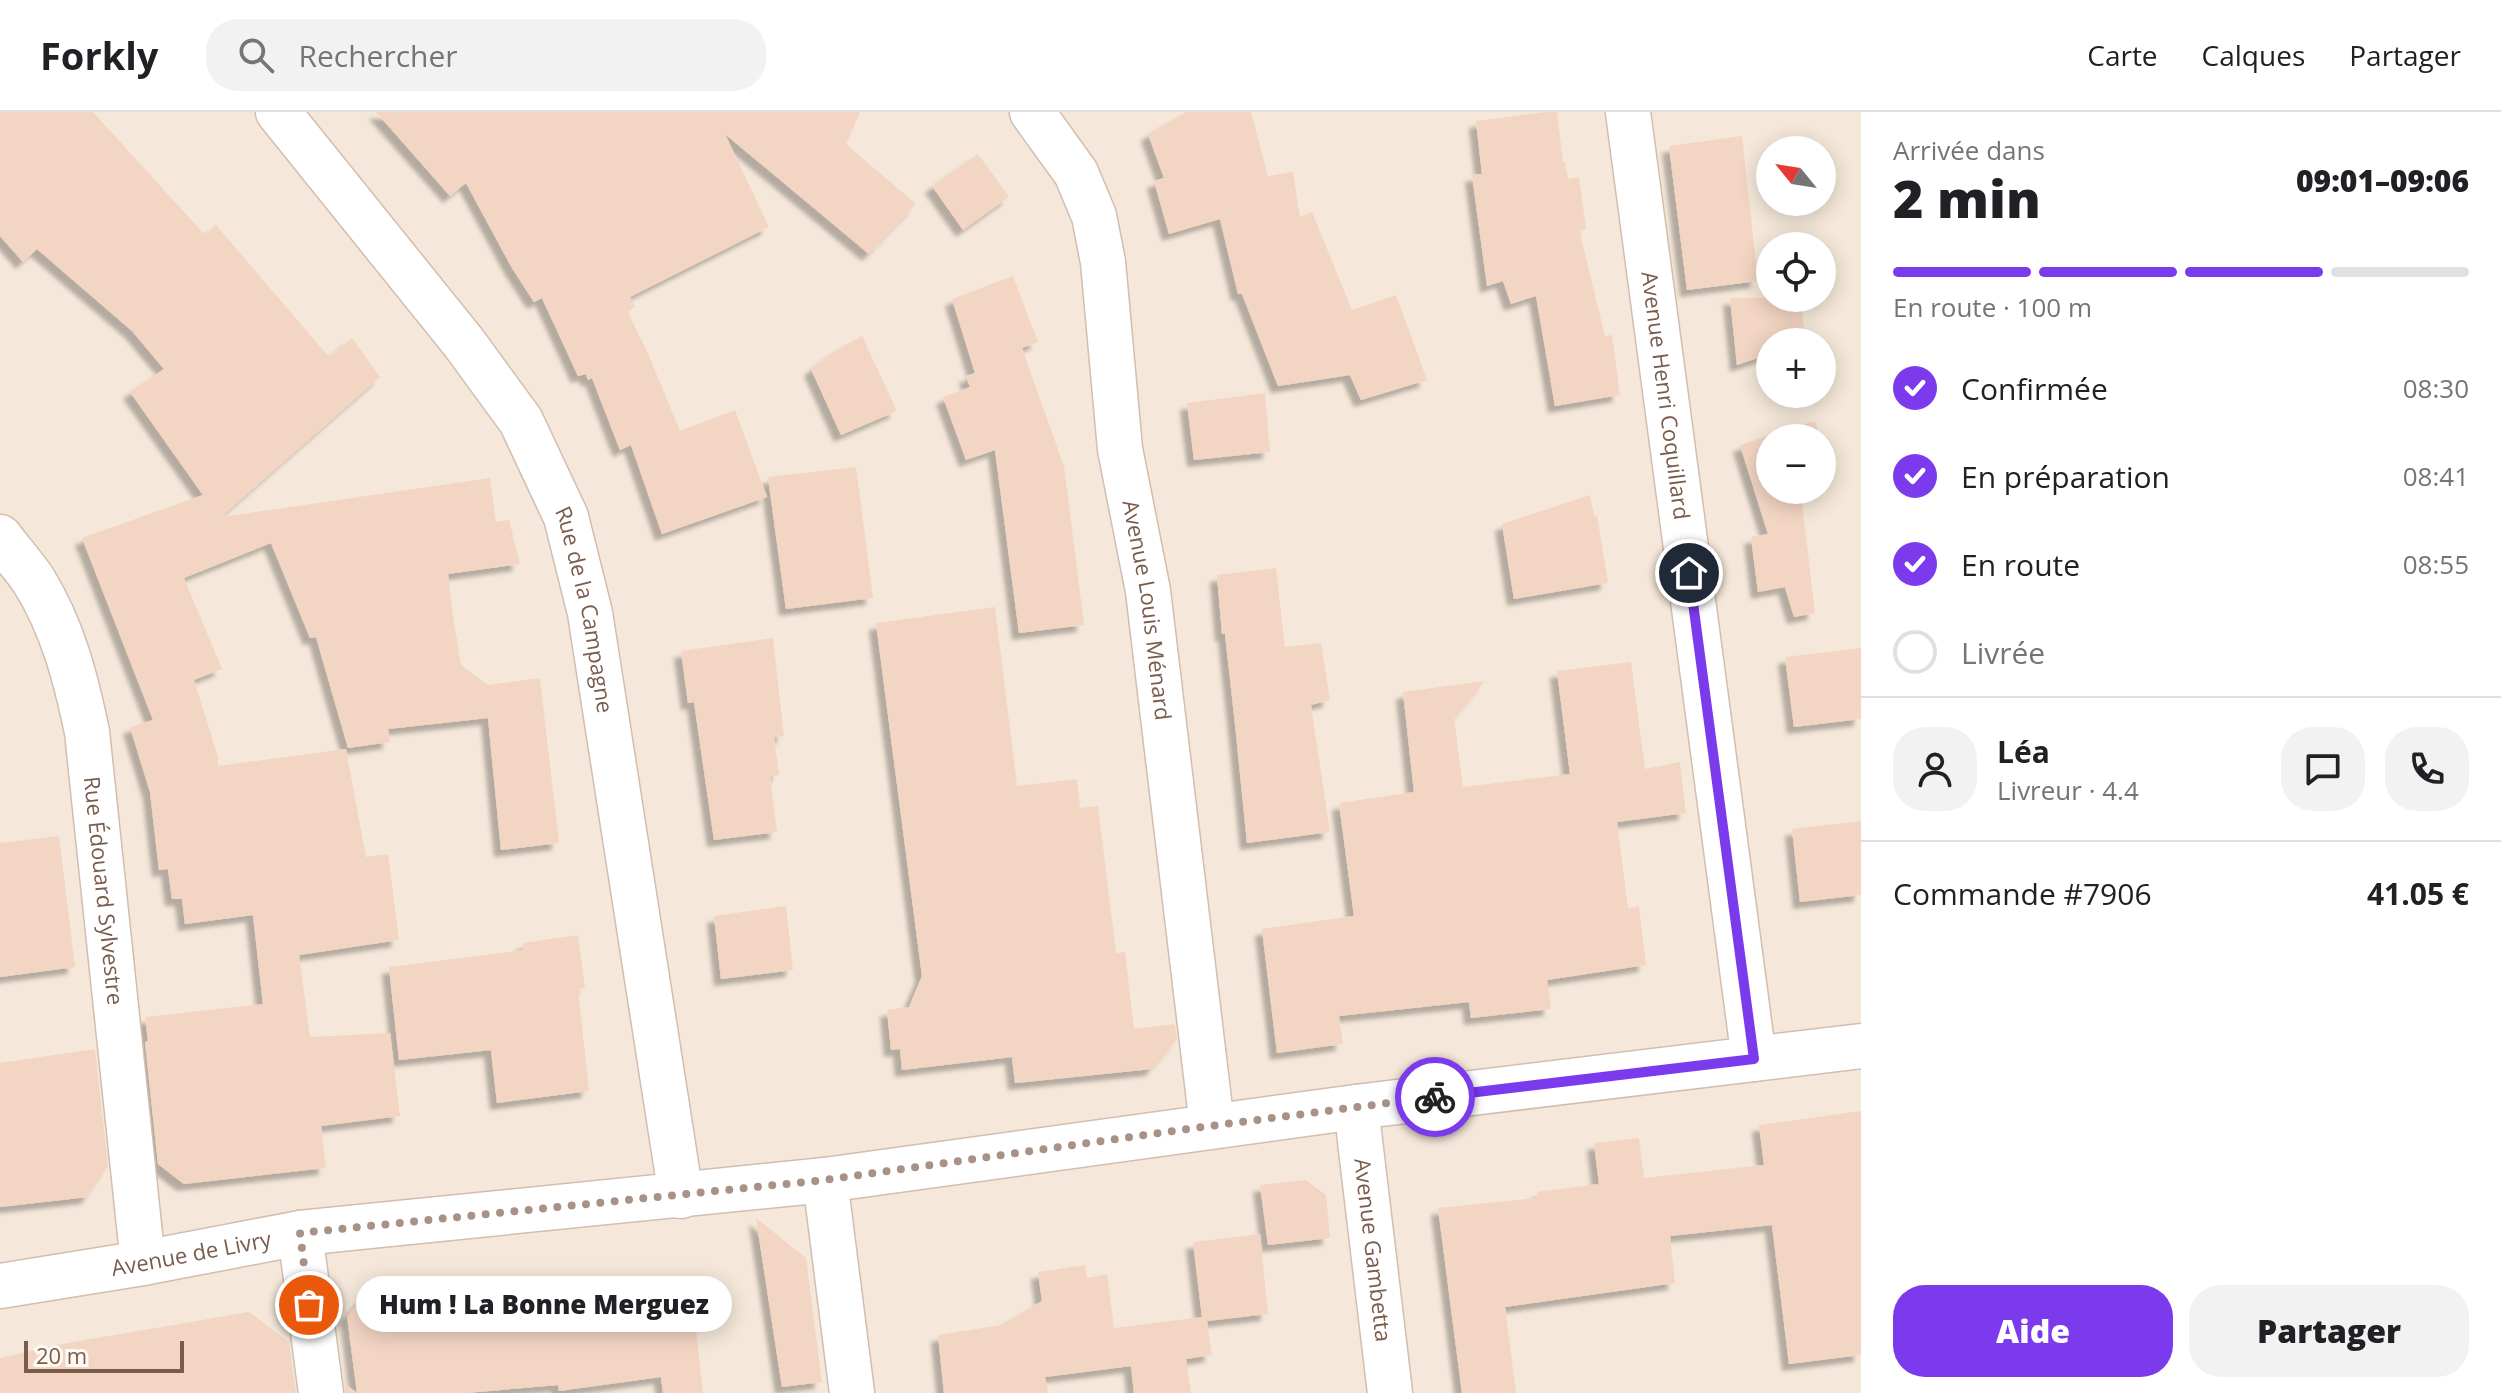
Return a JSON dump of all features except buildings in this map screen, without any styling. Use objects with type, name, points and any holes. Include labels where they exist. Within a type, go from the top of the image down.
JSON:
[{"type":"street","name":"Rue de la Campagne","points":[[278,112],[464,343],[521,421],[566,517],[590,613],[681,1196]]},
{"type":"street","name":"Avenue Louis Ménard","points":[[1032,112],[1076,173],[1094,216],[1103,262],[1120,449],[1148,591],[1212,1125]]},
{"type":"street","name":"Avenue Henri Coquillard","points":[[1628,112],[1754,1059]]},
{"type":"street","name":"Rue Édouard Sylvestre","points":[[0,537],[34,580],[59,629],[75,673],[87,732],[143,1263]]},
{"type":"street","name":"Avenue de Livry","points":[[0,1286],[300,1233],[825,1180],[1212,1125],[1861,1046]]},
{"type":"street","name":"Avenue Gambetta","points":[[1356,1107],[1390,1393]]},
{"type":"street","points":[[825,1180],[852,1393]]},
{"type":"street","points":[[300,1233],[321,1393]]},
{"type":"shaded area","points":[[0,112],[1861,112],[1861,1393],[0,1393]]},
{"type":"way so far","points":[[309,1305],[300,1233],[825,1180],[1435,1097]]},
{"type":"place","name":"Hum ! La Bonne Merguez","points":[[309,1305]]},
{"type":"route","points":[[1435,1097],[1754,1059],[1689,573]]}]
